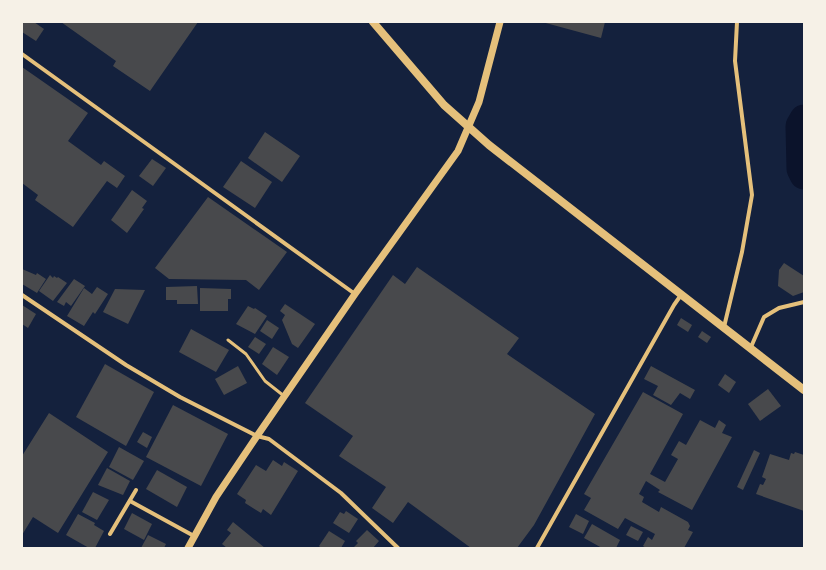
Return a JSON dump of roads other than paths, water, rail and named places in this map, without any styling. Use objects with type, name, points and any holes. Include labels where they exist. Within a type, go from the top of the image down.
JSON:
[{"type":"main road","points":[[373,22],[444,105],[470,126],[489,145],[804,390]]},
{"type":"street","points":[[188,548],[216,497],[284,396],[458,151],[479,102],[500,22]]},
{"type":"street","points":[[724,327],[742,252],[752,195],[734,61],[737,22]]},
{"type":"street","points":[[22,54],[355,294]]},
{"type":"street","points":[[537,548],[674,305],[682,294]]},
{"type":"street","points":[[22,296],[126,365],[180,397],[257,436],[271,440],[341,493],[398,548]]},
{"type":"street","points":[[750,347],[764,317],[779,308],[804,302]]},
{"type":"street","points":[[110,534],[136,490]]},
{"type":"street","points":[[130,501],[194,536]]},
{"type":"lane","points":[[228,340],[246,354],[265,381],[284,396]]},
{"type":"waterway","points":[[804,119],[800,126],[801,169],[804,175]]}]
